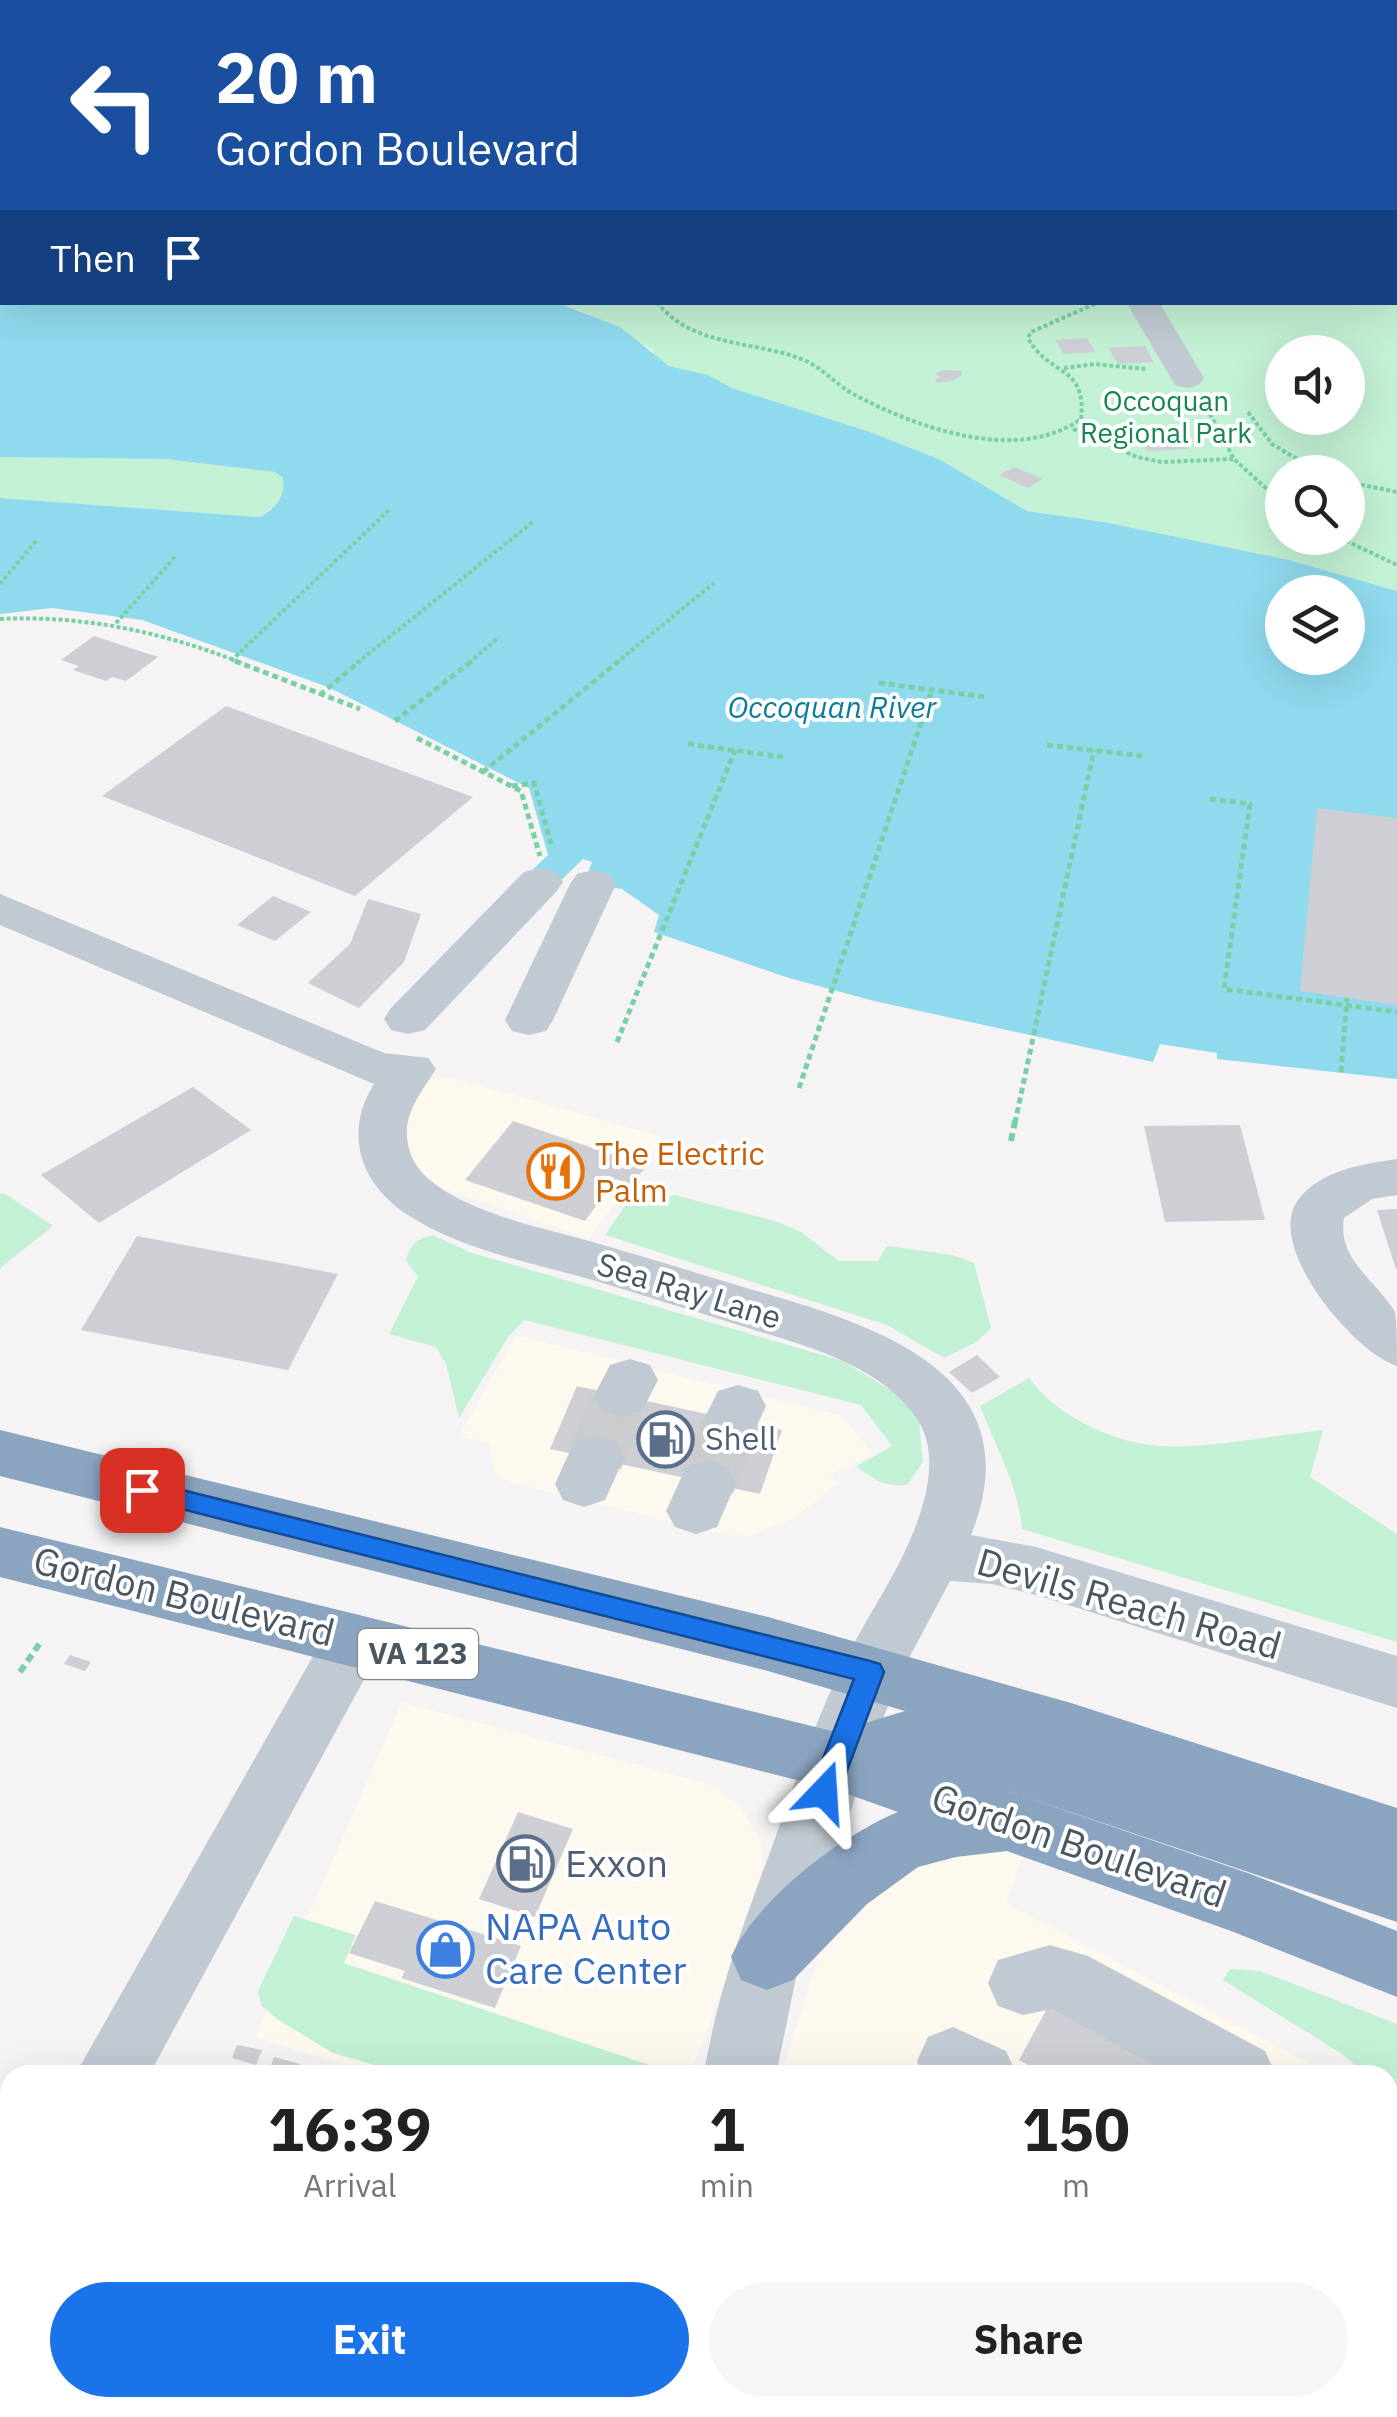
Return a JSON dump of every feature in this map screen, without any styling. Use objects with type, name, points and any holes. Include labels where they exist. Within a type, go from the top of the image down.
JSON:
[{"type":"highway","points":[[0,1453],[870,1672],[1071,1731],[1397,1839]]},
{"type":"highway","name":"Gordon Boulevard","points":[[0,1552],[836,1761],[1027,1826],[1397,1964]]},
{"type":"highway","points":[[836,1761],[897,1740],[928,1738],[1110,1793],[1397,1890]]},
{"type":"highway","points":[[767,1957],[863,1863],[890,1846],[912,1835],[959,1824],[1027,1826]]},
{"type":"street","points":[[1144,305],[1184,373]]},
{"type":"street","points":[[408,1019],[540,866]]},
{"type":"street","points":[[529,1020],[593,884]]},
{"type":"street","name":"Sea Ray Lane","points":[[0,908],[378,1068],[412,1069],[388,1100],[380,1124],[380,1144],[390,1167],[420,1198],[448,1214],[519,1240],[830,1333],[900,1366],[931,1394],[958,1446],[954,1492],[934,1556]]},
{"type":"street","points":[[1397,1177],[1346,1187],[1319,1209],[1316,1228],[1320,1245],[1346,1291],[1397,1346]]},
{"type":"street","name":"Devils Reach Road","points":[[741,2065],[744,2037],[767,1957],[836,1761],[870,1672],[934,1556],[992,1560],[1036,1571],[1397,1682]]},
{"type":"street","points":[[131,2065],[356,1639]]},
{"type":"street","points":[[1023,1983],[1050,1977],[1062,1979],[1221,2065]]},
{"type":"path","points":[[660,305],[683,326],[725,341],[800,358],[853,394],[943,430],[1002,439],[1058,435],[1081,419],[1083,400],[1074,376],[1032,348],[1028,338],[1031,332],[1092,305]]},
{"type":"path","points":[[1063,368],[1096,364],[1184,373]]},
{"type":"path","points":[[1248,412],[1272,444],[1290,455]]},
{"type":"path","points":[[1210,414],[1234,459],[1265,487]]},
{"type":"path","points":[[1072,428],[1137,457],[1162,462],[1234,459]]},
{"type":"path","points":[[1365,485],[1397,492]]},
{"type":"path","points":[[231,661],[391,508]]},
{"type":"path","points":[[320,694],[534,521]]},
{"type":"path","points":[[0,584],[36,540]]},
{"type":"path","points":[[1365,550],[1397,565]]},
{"type":"path","points":[[116,623],[175,557]]},
{"type":"path","points":[[483,772],[714,583]]},
{"type":"path","points":[[0,619],[48,614],[136,626],[360,709]]},
{"type":"path","points":[[395,721],[421,704],[498,637]]},
{"type":"path","points":[[879,683],[986,697]]},
{"type":"path","points":[[800,1088],[829,989],[932,690]]},
{"type":"path","points":[[418,738],[521,791],[540,866]]},
{"type":"path","points":[[688,744],[784,757]]},
{"type":"path","points":[[1047,745],[1143,756]]},
{"type":"path","points":[[617,1042],[735,750]]},
{"type":"path","points":[[1012,1141],[1094,750]]},
{"type":"path","points":[[512,786],[534,784],[540,866]]},
{"type":"path","points":[[1210,799],[1250,804],[1224,989],[1347,1002],[1397,1012]]},
{"type":"path","points":[[1340,1072],[1347,1002]]},
{"type":"path","points":[[20,1672],[42,1640]]},
{"type":"shaded area","points":[[450,1077],[663,1137],[589,1239],[439,1187],[403,1161],[404,1103],[428,1080]]},
{"type":"shaded area","points":[[516,1335],[843,1416],[873,1454],[830,1475],[838,1483],[791,1520],[750,1535],[732,1536],[508,1482],[495,1473],[490,1444],[459,1436]]},
{"type":"shaded area","points":[[402,1702],[710,1784],[742,1809],[760,1840],[760,1888],[694,2065],[348,2065],[255,2038]]},
{"type":"shaded area","points":[[987,1844],[1023,1855],[1006,1903],[1312,2065],[784,2065],[828,1927],[874,1872]]},
{"type":"green space","name":"Occoquan Regional Park","points":[[564,305],[1397,305],[1397,591],[1365,582],[1365,575],[1341,575],[1288,560],[1104,522],[1027,511],[939,459],[870,432],[732,388],[708,375],[669,366],[657,359],[652,350],[586,313]]},
{"type":"green space","points":[[0,457],[165,459],[275,472],[283,478],[283,491],[260,517],[0,498]]},
{"type":"green space","points":[[0,1194],[53,1226],[0,1268]]},
{"type":"green space","points":[[674,1195],[778,1222],[801,1232],[839,1261],[878,1261],[887,1246],[953,1255],[974,1263],[991,1328],[978,1341],[944,1358],[887,1325],[605,1235],[632,1196],[652,1200]]},
{"type":"green space","points":[[433,1235],[469,1252],[843,1361],[900,1396],[919,1422],[923,1462],[907,1485],[880,1481],[857,1466],[892,1446],[861,1405],[524,1320],[508,1337],[459,1418],[446,1364],[436,1347],[389,1334],[418,1276],[406,1261],[410,1250],[418,1241]]},
{"type":"green space","points":[[1029,1378],[1071,1416],[1106,1434],[1144,1444],[1200,1445],[1323,1430],[1310,1477],[1397,1534],[1397,1642],[1022,1529],[1011,1482],[980,1406]]},
{"type":"green space","points":[[294,1916],[356,1935],[344,1963],[650,2065],[374,2065],[333,2053],[278,2020],[261,2005],[258,1991]]},
{"type":"green space","points":[[1230,1969],[1260,1971],[1397,2024],[1397,2065],[1355,2065],[1223,1980]]},
{"type":"water","name":"Occoquan River","points":[[0,305],[563,305],[620,327],[669,366],[708,375],[732,388],[870,432],[939,459],[1027,511],[1104,522],[1289,560],[1341,575],[1265,575],[1265,675],[1365,675],[1365,582],[1397,591],[1397,1079],[1217,1059],[1217,1053],[1160,1044],[1153,1062],[874,1001],[789,978],[654,932],[659,915],[622,889],[584,883],[592,862],[583,859],[554,887],[525,877],[548,855],[529,788],[328,687],[142,620],[52,608],[0,614],[0,498],[260,517],[283,491],[283,478],[275,472],[165,459],[0,457]]},
{"type":"building","points":[[1087,338],[1095,352],[1064,354],[1055,340]]},
{"type":"building","points":[[1145,346],[1154,362],[1118,364],[1108,348]]},
{"type":"building","points":[[943,370],[962,371],[962,375],[937,383],[935,379],[941,377],[935,374]]},
{"type":"building","points":[[1179,433],[1188,449],[1147,451],[1138,436]]},
{"type":"building","points":[[1014,467],[1043,479],[1028,488],[999,475]]},
{"type":"building","points":[[94,636],[158,657],[126,681],[112,677],[106,681],[73,670],[79,666],[61,660]]},
{"type":"building","points":[[226,706],[473,797],[355,896],[102,796]]},
{"type":"building","points":[[1317,808],[1397,818],[1397,1005],[1300,991]]},
{"type":"building","points":[[273,896],[311,912],[275,941],[237,925]]},
{"type":"building","points":[[368,899],[421,914],[404,962],[359,1008],[308,983],[350,944]]},
{"type":"building","points":[[193,1087],[251,1130],[99,1223],[41,1175]]},
{"type":"building","name":"The Electric Palm","points":[[513,1121],[646,1166],[632,1185],[616,1179],[585,1221],[465,1180]]},
{"type":"building","points":[[1240,1125],[1265,1220],[1165,1222],[1144,1126]]},
{"type":"building","points":[[1397,1209],[1397,1269],[1396,1269],[1377,1210]]},
{"type":"building","points":[[137,1236],[338,1274],[288,1370],[81,1330]]},
{"type":"building","points":[[977,1355],[1000,1377],[972,1393],[949,1372]]},
{"type":"building","name":"Shell","points":[[577,1386],[782,1430],[760,1494],[550,1449]]},
{"type":"building","points":[[70,1655],[91,1662],[85,1671],[64,1664]]},
{"type":"building","name":"Exxon","points":[[518,1812],[573,1829],[535,1917],[479,1899]]},
{"type":"building","points":[[375,1901],[521,1946],[495,2008],[401,1978],[405,1971],[349,1953]]},
{"type":"building","points":[[1050,2003],[1166,2065],[1028,2065],[1019,2060]]},
{"type":"building","points":[[237,2045],[262,2050],[256,2065],[232,2058]]},
{"type":"building","points":[[274,2057],[300,2064],[299,2065],[271,2065]]},
{"type":"tunnel","points":[[595,1458],[622,1396]]},
{"type":"tunnel","points":[[707,1483],[733,1419]]},
{"type":"place","name":"The Electric Palm","points":[[556,1172]]},
{"type":"place","name":"Shell","points":[[666,1439]]},
{"type":"place","name":"Exxon","points":[[526,1864]]},
{"type":"place","name":"NAPA Auto Care Center","points":[[446,1949]]},
{"type":"route","points":[[142,1490],[870,1672],[824,1792]]}]
